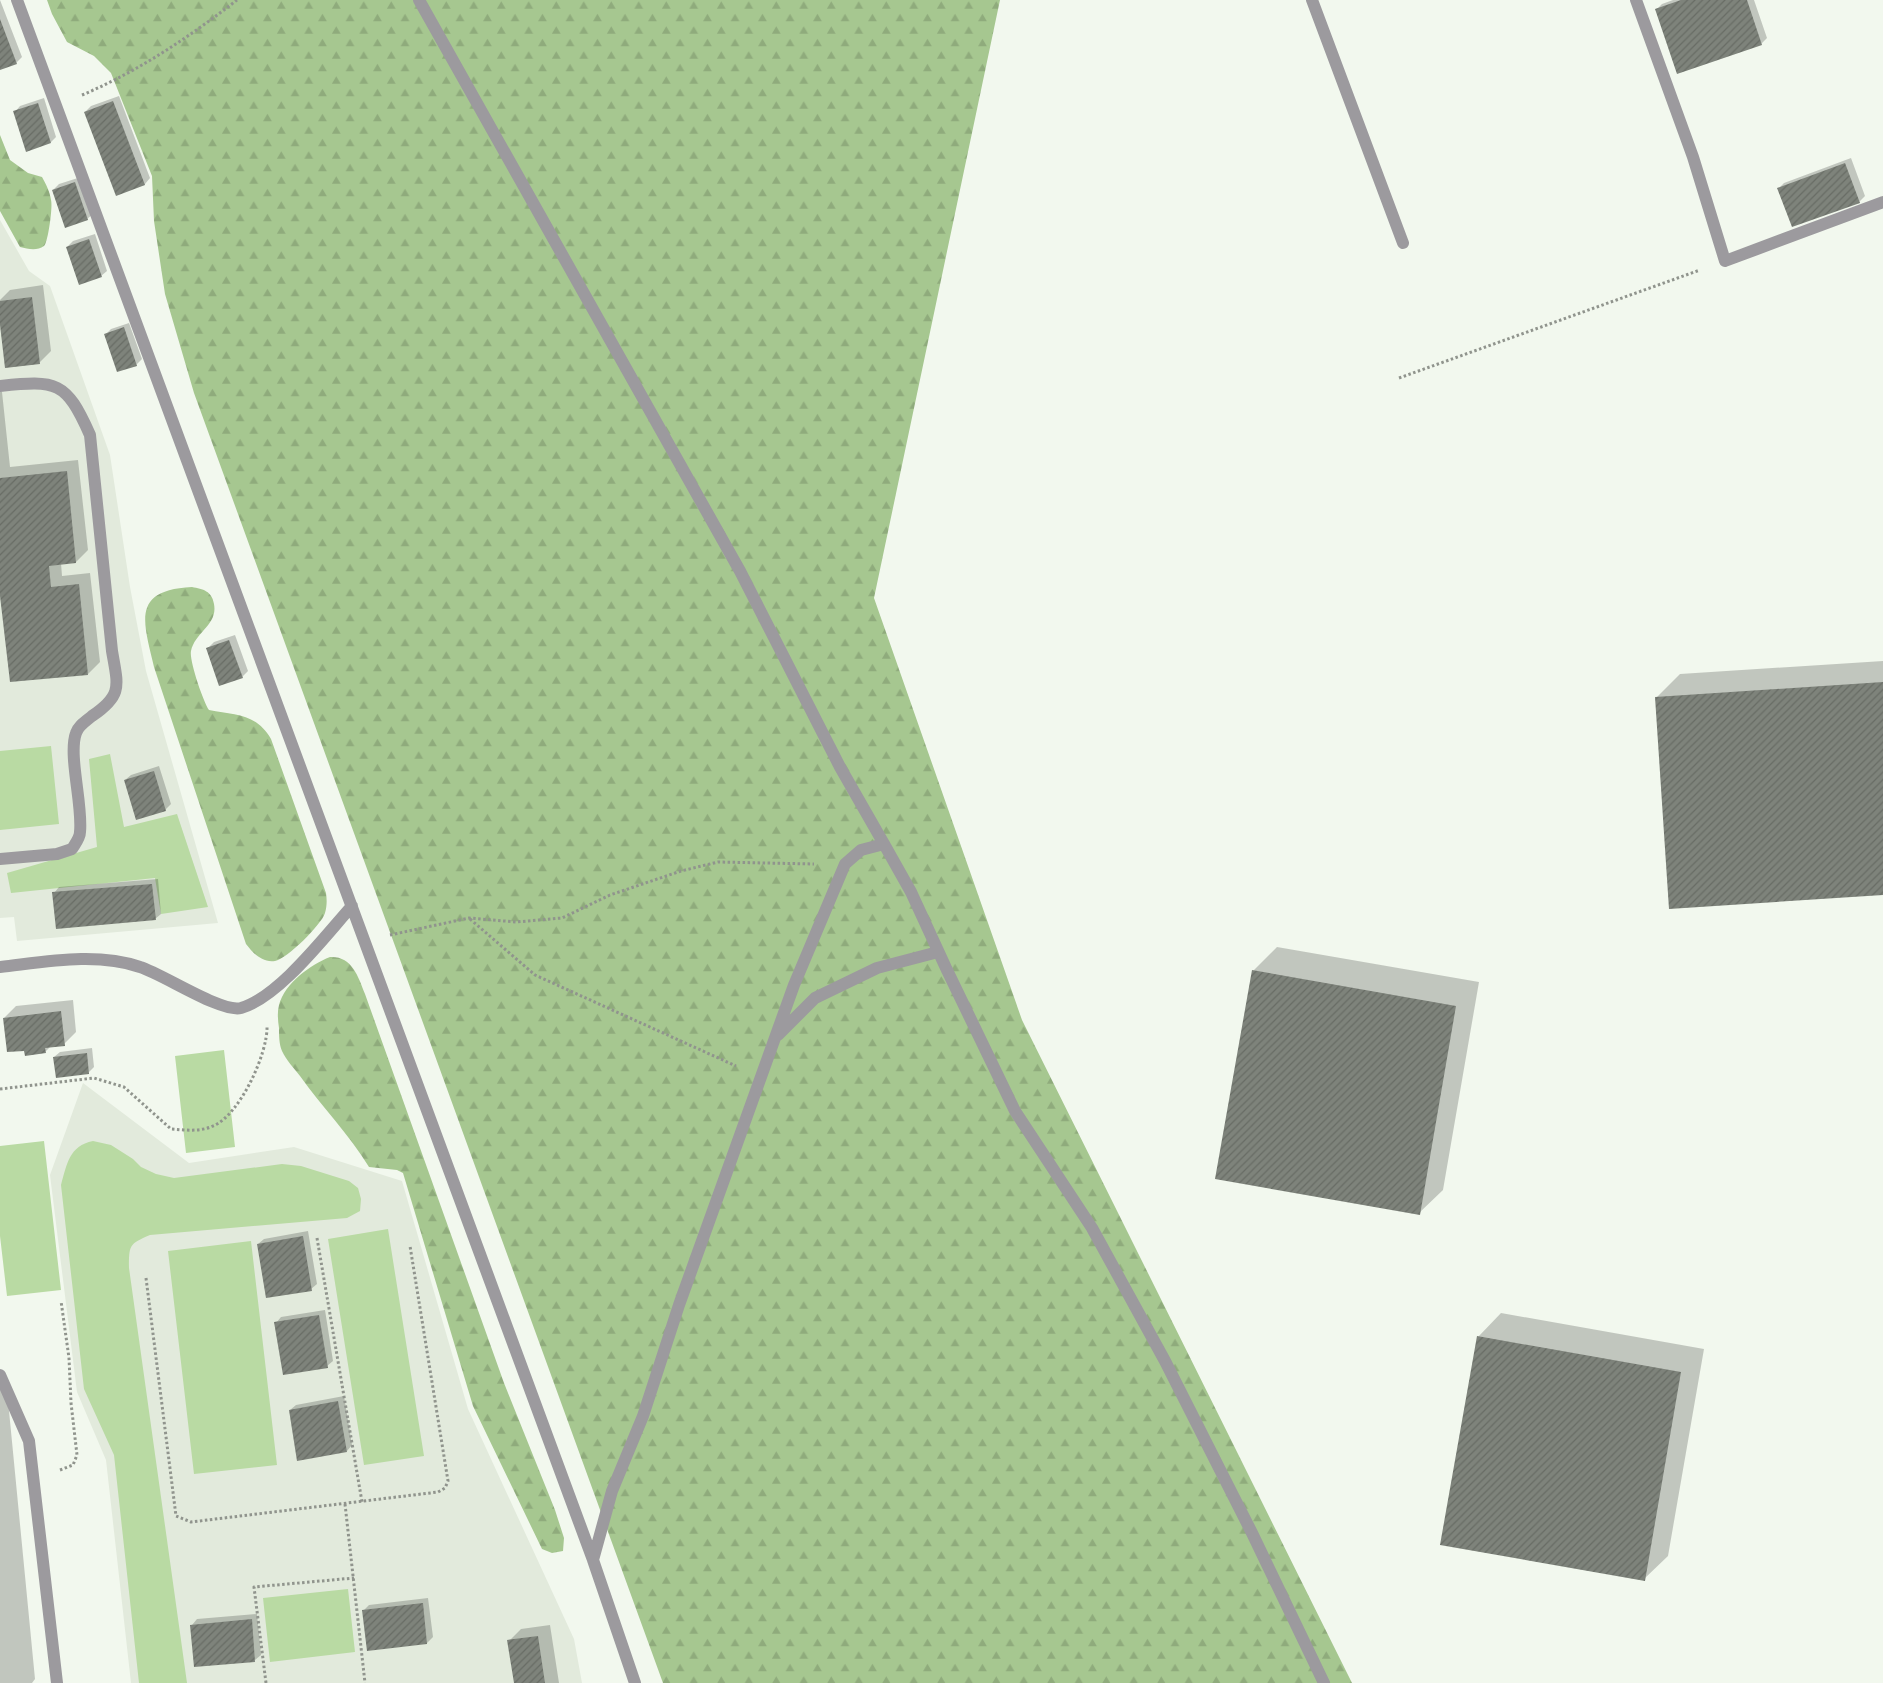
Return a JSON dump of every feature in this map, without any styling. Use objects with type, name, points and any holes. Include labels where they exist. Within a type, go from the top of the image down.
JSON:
[{"type":"lane","points":[[17,0],[593,1560],[635,1683]]},
{"type":"lane","points":[[419,0],[740,571],[840,767],[911,892],[1015,1111],[1092,1228],[1164,1361],[1252,1533],[1324,1683]]},
{"type":"lane","points":[[1312,0],[1403,243]]},
{"type":"lane","points":[[1636,0],[1693,157],[1725,261],[1883,202]]},
{"type":"lane","points":[[0,386],[33,382],[49,384],[60,388],[78,408],[90,434],[112,651],[117,681],[114,698],[107,706],[83,722],[76,732],[74,752],[80,834],[72,849],[57,854],[0,859]]},
{"type":"lane","points":[[593,1560],[612,1491],[643,1416],[679,1305],[794,985],[845,864],[861,850],[884,844]]},
{"type":"lane","points":[[0,967],[90,959],[114,961],[140,966],[220,1006],[238,1008],[255,1003],[265,996],[295,969],[352,906]]},
{"type":"lane","points":[[774,1038],[815,998],[878,968],[938,952]]},
{"type":"lane","points":[[0,1375],[29,1441],[57,1683]]},
{"type":"path","points":[[56,106],[114,82],[160,56],[237,0]]},
{"type":"path","points":[[1399,378],[1725,261]]},
{"type":"path","points":[[365,941],[469,918],[516,922],[562,918],[610,895],[681,871],[718,862],[845,864]]},
{"type":"path","points":[[469,918],[535,975],[761,1077]]},
{"type":"path","points":[[0,1088],[94,1078],[124,1087],[171,1129],[203,1129],[215,1125],[236,1106],[259,1064],[266,1045],[265,996]]},
{"type":"path","points":[[317,1238],[362,1502]]},
{"type":"path","points":[[146,1278],[176,1516],[191,1522],[362,1502],[438,1492],[445,1488],[448,1481],[410,1246]]},
{"type":"path","points":[[61,1301],[69,1358],[76,1455]]},
{"type":"path","points":[[345,1504],[365,1683]]},
{"type":"path","points":[[266,1683],[254,1587],[354,1578]]},
{"type":"shaded area","points":[[0,220],[29,271],[50,286],[110,455],[130,587],[146,671],[218,923],[17,941],[14,917],[0,918]]},
{"type":"shaded area","points":[[83,1083],[189,1163],[294,1147],[402,1181],[468,1409],[574,1639],[582,1683],[131,1683],[106,1460],[77,1392],[50,1175]]},
{"type":"green space","points":[[47,0],[1000,0],[874,598],[1022,1020],[1352,1683],[663,1683],[194,393],[165,294],[154,221],[152,176],[111,73],[94,56],[67,42],[52,14]]},
{"type":"green space","points":[[0,135],[10,160],[28,173],[42,177],[49,191],[51,204],[50,224],[46,243],[41,248],[20,247],[0,211]]},
{"type":"green space","points":[[192,587],[209,593],[214,604],[213,618],[193,644],[191,651],[194,671],[206,705],[209,710],[252,720],[265,730],[271,739],[326,893],[325,913],[318,925],[295,948],[275,961],[262,959],[246,944],[150,651],[145,623],[146,612],[150,602],[158,595],[172,589]]},
{"type":"green space","points":[[51,746],[59,824],[0,830],[0,751]]},
{"type":"green space","points":[[110,754],[124,827],[177,814],[208,907],[161,914],[155,878],[11,893],[7,873],[97,847],[89,759]]},
{"type":"green space","points":[[330,957],[344,960],[357,974],[504,1383],[555,1510],[564,1538],[563,1551],[552,1553],[542,1549],[473,1406],[403,1173],[397,1170],[369,1167],[353,1143],[290,1064],[282,1051],[279,1040],[278,1014],[282,997],[292,982],[299,976],[314,965]]},
{"type":"green space","points":[[224,1050],[235,1147],[186,1153],[175,1056]]},
{"type":"green space","points":[[44,1141],[61,1290],[7,1296],[0,1236],[0,1146]]},
{"type":"green space","points":[[93,1141],[111,1145],[133,1159],[141,1167],[156,1174],[174,1178],[282,1164],[301,1166],[349,1181],[358,1188],[361,1199],[360,1211],[347,1218],[150,1235],[134,1243],[130,1250],[129,1268],[187,1683],[139,1683],[114,1455],[84,1389],[61,1185],[70,1157],[79,1147]]},
{"type":"green space","points":[[388,1229],[424,1456],[364,1465],[328,1239]]},
{"type":"green space","points":[[251,1241],[277,1465],[194,1474],[168,1251]]},
{"type":"green space","points":[[348,1589],[355,1652],[270,1662],[263,1598]]},
{"type":"building","points":[[1681,0],[1747,0],[1762,45],[1677,74],[1655,9]]},
{"type":"building","points":[[0,19],[17,64],[0,70]]},
{"type":"building","points":[[113,101],[145,185],[116,196],[84,112]]},
{"type":"building","points":[[38,103],[51,143],[26,152],[13,111]]},
{"type":"building","points":[[1845,163],[1860,203],[1792,227],[1777,188]]},
{"type":"building","points":[[75,182],[88,220],[65,228],[52,190]]},
{"type":"building","points":[[89,239],[102,277],[79,285],[66,247]]},
{"type":"building","points":[[32,297],[40,364],[5,368],[0,325],[0,301]]},
{"type":"building","points":[[124,327],[137,366],[117,372],[104,334]]},
{"type":"building","points":[[67,471],[76,563],[49,566],[51,587],[79,584],[88,675],[10,682],[0,596],[0,478]]},
{"type":"building","points":[[229,640],[243,678],[219,686],[206,648]]},
{"type":"building","points":[[1883,682],[1883,895],[1669,909],[1655,697]]},
{"type":"building","points":[[154,771],[166,811],[136,820],[124,780]]},
{"type":"building","points":[[152,884],[156,920],[56,929],[52,892]]},
{"type":"building","points":[[1252,970],[1456,1006],[1420,1215],[1215,1179]]},
{"type":"building","points":[[61,1011],[65,1046],[45,1048],[46,1053],[25,1056],[24,1051],[7,1052],[3,1018]]},
{"type":"building","points":[[87,1053],[89,1074],[56,1078],[53,1057]]},
{"type":"building","points":[[303,1236],[312,1291],[266,1298],[257,1244]]},
{"type":"building","points":[[319,1315],[328,1368],[283,1375],[274,1322]]},
{"type":"building","points":[[1477,1336],[1681,1372],[1645,1581],[1440,1545]]},
{"type":"building","points":[[338,1401],[347,1452],[297,1461],[289,1410]]},
{"type":"building","points":[[423,1603],[427,1644],[367,1651],[362,1610]]},
{"type":"building","points":[[252,1619],[255,1662],[194,1667],[190,1625]]},
{"type":"building","points":[[538,1636],[545,1683],[514,1683],[507,1640]]}]
